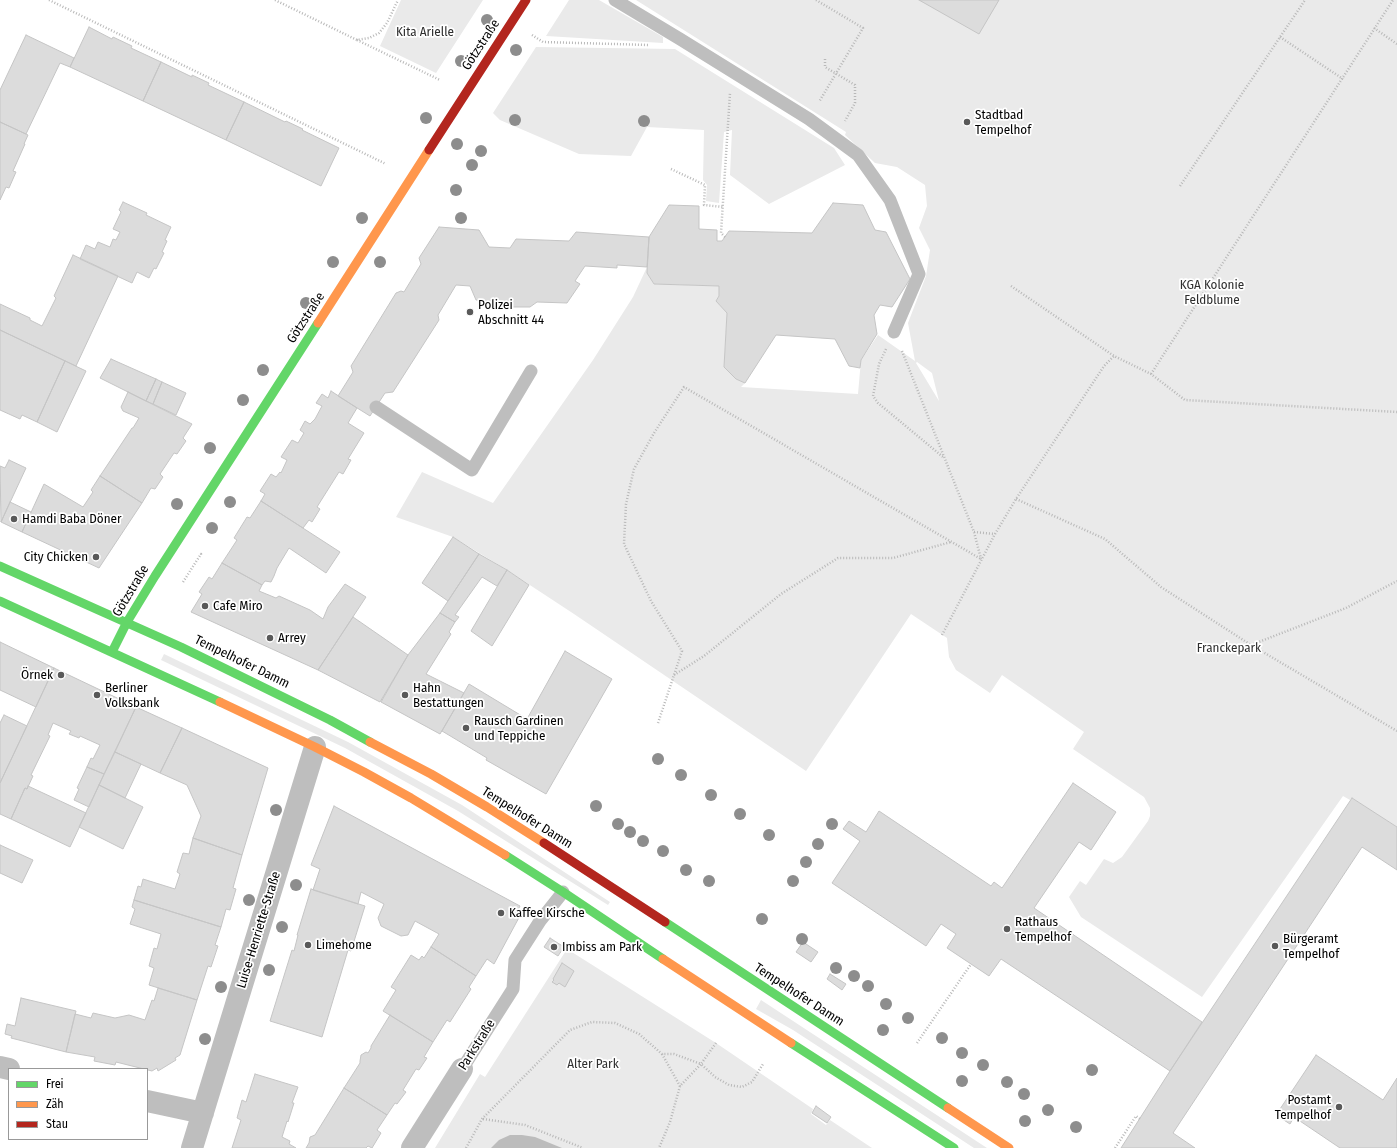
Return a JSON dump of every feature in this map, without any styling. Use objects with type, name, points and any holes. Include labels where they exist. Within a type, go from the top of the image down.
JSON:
[{"type":"main road","name":"Götzstraße","points":[[112,652],[127,622],[155,576],[526,0]]},
{"type":"main road","name":"Tempelhofer Damm","points":[[0,566],[127,622],[330,720],[431,774],[487,807],[590,873],[1009,1148]]},
{"type":"main road","points":[[0,601],[315,747],[364,772],[453,822],[563,892],[704,986],[954,1148]]},
{"type":"street","name":"Luise-Henriette-Straße","points":[[192,1148],[315,747]]},
{"type":"street","name":"Parkstraße","points":[[412,1148],[462,1069]]},
{"type":"street","points":[[148,1101],[203,1113]]},
{"type":"lane","points":[[615,0],[731,70],[809,120],[858,155],[890,200],[919,274],[894,332]]},
{"type":"lane","points":[[376,407],[472,470],[531,371]]},
{"type":"lane","name":"Parkstraße","points":[[462,1069],[513,989],[515,960],[540,921],[563,892]]},
{"type":"path","points":[[49,0],[386,164]]},
{"type":"path","points":[[275,0],[440,80]]},
{"type":"path","points":[[357,40],[368,38],[379,33],[387,23],[398,0]]},
{"type":"path","points":[[816,0],[863,28],[820,101]]},
{"type":"path","points":[[1180,186],[1305,0]]},
{"type":"path","points":[[1151,374],[1393,0]]},
{"type":"path","points":[[511,23],[543,42],[668,46],[680,39]]},
{"type":"path","points":[[1374,28],[1397,44]]},
{"type":"path","points":[[1280,37],[1343,79]]},
{"type":"path","points":[[825,59],[825,67],[855,86],[855,103],[836,139]]},
{"type":"path","points":[[725,236],[721,233],[731,70]]},
{"type":"path","points":[[671,169],[704,185],[704,205],[723,208]]},
{"type":"path","points":[[1011,286],[1114,356],[1151,374],[1185,400],[1397,412]]},
{"type":"path","points":[[894,332],[879,364],[873,396],[878,403],[945,459]]},
{"type":"path","points":[[942,635],[981,559],[1016,499],[1104,366],[1114,356]]},
{"type":"path","points":[[909,369],[974,532],[981,559]]},
{"type":"path","points":[[658,723],[682,651],[651,601],[624,544],[626,504],[634,469],[654,433],[684,387],[981,559]]},
{"type":"path","points":[[1016,499],[1105,539],[1161,587],[1251,645],[1397,731]]},
{"type":"path","points":[[974,532],[995,534]]},
{"type":"path","points":[[674,675],[704,656],[781,594],[838,558],[893,558],[951,542]]},
{"type":"path","points":[[183,582],[196,561]]},
{"type":"path","points":[[1251,645],[1346,608],[1397,581]]},
{"type":"path","points":[[917,1043],[971,964]]},
{"type":"path","points":[[466,1148],[482,1119],[570,1030],[592,1022],[616,1023],[639,1034],[662,1054],[680,1086]]},
{"type":"path","points":[[660,1148],[670,1122],[680,1086],[701,1064],[716,1043]]},
{"type":"path","points":[[662,1054],[674,1054],[701,1064],[715,1078],[729,1085],[742,1087],[752,1082],[763,1064]]},
{"type":"path","points":[[1115,1148],[1136,1116],[1140,1119]]},
{"type":"path","points":[[482,1119],[526,1125],[583,1148]]},
{"type":"green space","name":"Kita Arielle","points":[[401,0],[483,0],[436,73],[380,46]]},
{"type":"green space","points":[[569,0],[599,0],[663,37],[663,43],[546,36]]},
{"type":"green space","points":[[636,0],[1397,0],[1397,827],[1352,798],[1350,800],[1343,796],[1202,997],[1081,917],[1069,897],[1080,881],[1086,885],[1104,859],[1113,863],[1122,857],[1150,816],[1150,808],[1144,797],[1073,749],[1084,732],[1002,675],[990,693],[956,670],[949,657],[947,638],[911,614],[806,771],[507,570],[453,537],[396,517],[422,472],[493,503],[593,360],[633,297],[647,267],[647,273],[654,284],[719,286],[719,296],[716,301],[727,313],[724,367],[736,379],[745,383],[741,387],[858,394],[861,360],[878,335],[915,361],[908,323],[926,276],[930,250],[919,228],[927,206],[925,185],[897,167],[875,163],[845,135],[846,132]],"holes":[[[917,362],[932,373],[939,401],[916,363]]]},
{"type":"green space","points":[[536,47],[675,49],[834,148],[845,165],[769,204],[730,175],[732,130],[724,132],[719,203],[706,201],[707,185],[703,180],[704,130],[647,127],[631,156],[579,154],[500,120],[493,113]]},
{"type":"green space","points":[[164,654],[348,742],[462,805],[610,902],[608,905],[458,811],[345,748],[161,660]]},
{"type":"green space","name":"Alter Park","points":[[567,949],[716,1043],[813,1109],[811,1114],[826,1125],[830,1120],[872,1148],[435,1148],[480,1074],[485,1077]]},
{"type":"green space","points":[[761,1000],[987,1148],[974,1148],[793,1030],[756,1009]]},
{"type":"shaded area","points":[[510,1135],[535,1137],[562,1148],[491,1148],[499,1140]]},
{"type":"building","points":[[919,0],[999,0],[979,34]]},
{"type":"building","points":[[89,27],[112,39],[113,37],[132,46],[131,48],[161,62],[143,101],[70,67]]},
{"type":"building","points":[[26,35],[74,58],[70,67],[60,63],[26,134],[0,122],[0,90]]},
{"type":"building","points":[[161,62],[192,77],[192,75],[209,83],[208,85],[244,102],[226,140],[143,101]]},
{"type":"building","points":[[244,102],[303,129],[302,130],[339,148],[321,186],[226,140]]},
{"type":"building","points":[[0,122],[28,135],[13,171],[16,172],[9,188],[6,187],[0,200]]},
{"type":"building","points":[[123,202],[147,213],[146,215],[171,227],[165,240],[167,241],[162,252],[164,253],[156,269],[154,268],[149,278],[137,272],[132,283],[80,259],[86,245],[95,249],[98,242],[110,247],[113,239],[116,240],[120,232],[113,229],[121,212],[119,210]]},
{"type":"building","points":[[833,203],[863,205],[875,230],[886,232],[910,279],[892,307],[880,305],[874,315],[877,334],[861,360],[860,368],[849,366],[835,339],[776,335],[745,383],[736,379],[724,367],[727,313],[716,301],[719,296],[719,286],[654,284],[647,273],[649,237],[669,205],[699,206],[699,229],[717,230],[717,241],[722,241],[729,231],[812,233]]},
{"type":"building","points":[[439,227],[479,230],[489,247],[510,248],[516,239],[569,241],[576,232],[649,237],[647,267],[617,265],[617,268],[585,266],[575,281],[580,284],[567,303],[537,302],[530,307],[503,307],[500,302],[476,300],[470,286],[456,285],[438,315],[439,320],[393,392],[385,393],[370,416],[338,396],[353,372],[351,366],[396,293],[401,291],[404,292],[421,264],[419,258]]},
{"type":"building","points":[[73,255],[118,276],[76,366],[0,330],[0,304],[30,318],[30,320],[42,326],[56,298],[54,296]]},
{"type":"building","points":[[0,330],[65,361],[37,422],[22,415],[20,419],[0,410]]},
{"type":"building","points":[[111,359],[156,379],[146,401],[100,378]]},
{"type":"building","points":[[65,361],[86,371],[57,432],[37,422]]},
{"type":"building","points":[[156,379],[162,382],[153,404],[146,401]]},
{"type":"building","points":[[162,382],[186,393],[176,415],[153,404]]},
{"type":"building","points":[[331,391],[357,408],[348,423],[364,433],[348,459],[351,460],[343,474],[339,472],[317,507],[320,509],[312,522],[309,520],[303,528],[261,501],[265,494],[260,491],[271,474],[276,477],[280,472],[281,473],[287,460],[281,457],[292,440],[298,443],[304,433],[300,430],[305,421],[310,424],[315,419],[322,406],[316,403],[322,394],[328,398]]},
{"type":"building","points":[[128,392],[192,424],[183,438],[186,441],[177,454],[174,453],[160,474],[163,477],[155,489],[151,488],[142,503],[100,476],[139,418],[123,411],[121,407]]},
{"type":"building","points":[[9,460],[26,468],[1,522],[0,466],[5,468]]},
{"type":"building","points":[[100,476],[142,503],[99,568],[22,532],[44,484],[83,507],[93,492],[91,490]]},
{"type":"building","points":[[261,501],[340,552],[326,573],[289,548],[277,568],[271,582],[265,581],[262,585],[222,563],[237,540],[234,538],[247,517],[250,518]]},
{"type":"building","points":[[10,502],[31,512],[22,532],[1,522]]},
{"type":"building","points":[[453,537],[479,554],[448,601],[422,583]]},
{"type":"building","points":[[479,554],[507,570],[497,586],[482,577],[455,615],[459,617],[455,622],[440,613]]},
{"type":"building","points":[[222,563],[262,585],[259,591],[276,598],[279,596],[310,610],[323,619],[328,607],[345,584],[366,597],[318,670],[191,612],[202,594],[199,592],[209,577],[212,579]]},
{"type":"building","points":[[507,570],[529,585],[492,646],[471,631]]},
{"type":"building","points":[[440,613],[455,622],[449,632],[451,634],[426,674],[464,693],[440,734],[381,702],[408,655]]},
{"type":"building","points":[[353,617],[408,655],[380,702],[318,670]]},
{"type":"building","points":[[0,642],[54,668],[36,707],[0,690]]},
{"type":"building","points":[[565,651],[612,679],[546,794],[486,760],[487,758],[442,731],[469,684],[527,719]]},
{"type":"building","points":[[54,668],[136,707],[104,774],[87,767],[100,745],[80,736],[79,738],[69,734],[71,731],[53,723],[48,735],[50,736],[31,775],[33,776],[27,789],[25,788],[11,819],[0,814],[0,783]]},
{"type":"building","points":[[136,707],[182,728],[160,773],[115,752]]},
{"type":"building","points":[[4,715],[27,726],[0,783],[0,723]]},
{"type":"building","points":[[182,728],[268,768],[242,855],[193,838],[201,816],[187,785],[160,773]]},
{"type":"building","points":[[115,752],[141,764],[125,798],[99,785]]},
{"type":"building","points":[[87,767],[104,774],[89,807],[74,800],[79,789],[77,788]]},
{"type":"building","name":"Rathaus Tempelhof","points":[[1073,783],[1116,812],[1091,850],[1079,842],[1034,908],[1202,1022],[1170,1071],[1001,959],[989,976],[947,948],[956,934],[941,924],[926,946],[832,883],[860,841],[843,829],[849,821],[866,832],[879,811],[991,886],[994,882],[1002,888]]},
{"type":"building","points":[[99,785],[143,807],[123,849],[79,827]]},
{"type":"building","points":[[28,786],[86,813],[70,847],[11,819],[25,788],[27,789]]},
{"type":"building","name":"Bürgeramt Tempelhof","points":[[1352,798],[1397,827],[1397,870],[1362,847],[1173,1133],[1195,1148],[1121,1148],[1170,1071]]},
{"type":"building","points":[[334,806],[520,906],[518,910],[522,912],[494,964],[487,959],[476,976],[431,947],[439,934],[415,921],[408,935],[401,936],[381,926],[378,918],[384,904],[361,892],[358,904],[313,890],[320,869],[311,865]]},
{"type":"building","points":[[193,838],[242,855],[233,888],[236,889],[230,910],[226,909],[221,927],[134,900],[138,886],[141,887],[143,879],[175,889],[180,874],[177,872],[183,853],[189,854]]},
{"type":"building","points":[[0,845],[33,860],[22,883],[0,873]]},
{"type":"building","points":[[311,889],[365,906],[351,951],[348,950],[322,1037],[270,1021],[292,950],[294,951],[297,935]]},
{"type":"building","points":[[134,900],[221,927],[215,945],[218,946],[211,967],[208,966],[197,1000],[149,985],[154,968],[149,966],[154,948],[157,949],[161,934],[130,924],[135,909],[132,907]]},
{"type":"building","name":"Imbiss am Park","points":[[550,938],[564,947],[558,956],[544,947]]},
{"type":"building","points":[[803,942],[818,952],[811,962],[796,952]]},
{"type":"building","points":[[431,947],[476,976],[469,987],[471,989],[450,1022],[447,1020],[433,1042],[383,1011],[396,990],[391,987],[411,955],[419,960],[422,956],[424,958]]},
{"type":"building","points":[[562,963],[574,971],[565,987],[559,983],[557,985],[552,982]]},
{"type":"building","points":[[830,974],[846,984],[842,990],[827,979]]},
{"type":"building","points":[[158,988],[197,1000],[180,1055],[175,1058],[176,1060],[158,1071],[157,1068],[152,1071],[148,1070],[148,1068],[140,1068],[116,1062],[115,1065],[94,1061],[95,1057],[66,1052],[75,1014],[91,1018],[93,1013],[115,1018],[129,1015],[145,1020],[152,1000],[154,1001]]},
{"type":"building","points":[[21,998],[76,1011],[66,1052],[11,1038],[12,1036],[5,1034],[7,1024],[15,1026]]},
{"type":"building","points":[[390,1015],[433,1042],[424,1057],[427,1058],[419,1070],[416,1069],[403,1090],[406,1092],[397,1104],[395,1103],[387,1115],[344,1088],[360,1063],[361,1055],[366,1052],[368,1053]]},
{"type":"building","name":"Postamt Tempelhof","points":[[1316,1055],[1383,1100],[1397,1078],[1397,1148],[1340,1148],[1294,1117],[1290,1124],[1276,1115]]},
{"type":"building","points":[[255,1074],[298,1087],[282,1137],[290,1141],[289,1144],[296,1148],[232,1148],[241,1120],[237,1118],[242,1100],[246,1102]]},
{"type":"building","points":[[344,1088],[387,1115],[377,1130],[381,1133],[372,1148],[368,1146],[366,1148],[306,1148],[310,1137],[315,1135]]},
{"type":"building","points":[[816,1106],[831,1117],[827,1123],[812,1113]]},
{"type":"traffic: fast","points":[[112,652],[127,622],[155,576],[318,323]]},
{"type":"traffic: fast","points":[[0,566],[181,647],[330,720],[370,742]]},
{"type":"traffic: fast","points":[[0,601],[220,702]]},
{"type":"traffic: fast","points":[[505,855],[663,959]]},
{"type":"traffic: fast","points":[[665,922],[948,1108]]},
{"type":"traffic: fast","points":[[791,1043],[954,1148]]},
{"type":"traffic: slow","points":[[318,323],[429,150]]},
{"type":"traffic: slow","points":[[220,702],[364,772],[411,798],[505,855]]},
{"type":"traffic: slow","points":[[370,742],[431,774],[544,843]]},
{"type":"traffic: slow","points":[[663,959],[791,1043]]},
{"type":"traffic: slow","points":[[948,1108],[1009,1148]]},
{"type":"traffic: jam","points":[[429,150],[526,0]]},
{"type":"traffic: jam","points":[[544,843],[665,922]]},
{"type":"place","name":"Stadtbad Tempelhof","points":[[967,122]]},
{"type":"place","name":"Polizei Abschnitt 44","points":[[470,312]]},
{"type":"place","name":"Hamdi Baba Döner","points":[[14,519]]},
{"type":"place","name":"City Chicken","points":[[96,557]]},
{"type":"place","name":"Cafe Miro","points":[[205,606]]},
{"type":"place","name":"Arrey","points":[[270,638]]},
{"type":"place","name":"Örnek","points":[[61,675]]},
{"type":"place","name":"Berliner Volksbank","points":[[97,695]]},
{"type":"place","name":"Hahn Bestattungen","points":[[405,695]]},
{"type":"place","name":"Rausch Gardinen und Teppiche","points":[[466,728]]},
{"type":"place","name":"Kaffee Kirsche","points":[[501,913]]},
{"type":"place","name":"Rathaus Tempelhof","points":[[1007,929]]},
{"type":"place","name":"Limehome","points":[[308,945]]},
{"type":"place","name":"Bürgeramt Tempelhof","points":[[1275,946]]},
{"type":"place","name":"Imbiss am Park","points":[[554,947]]},
{"type":"place","name":"Postamt Tempelhof","points":[[1339,1107]]},
{"type":"park label","name":"KGA Kolonie Feldblume","points":[[1212,292]]},
{"type":"park label","name":"Franckepark","points":[[1229,648]]}]
